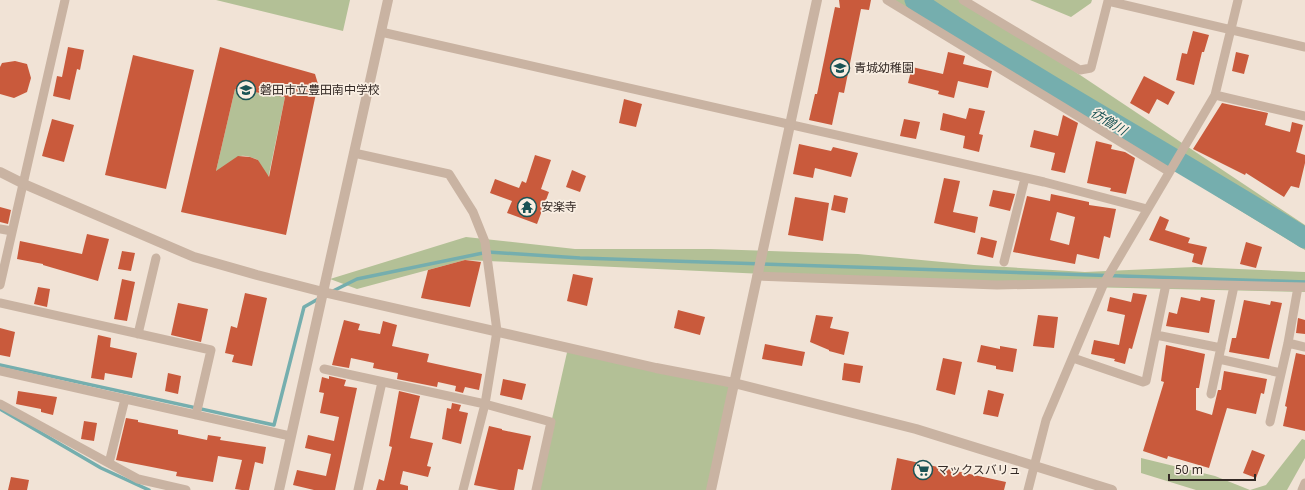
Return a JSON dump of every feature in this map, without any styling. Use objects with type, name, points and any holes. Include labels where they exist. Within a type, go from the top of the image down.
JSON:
[{"type":"street","points":[[0,284],[65,0]]},
{"type":"street","points":[[279,490],[388,0]]},
{"type":"street","points":[[711,490],[817,0]]},
{"type":"street","points":[[887,0],[1168,171]]},
{"type":"street","points":[[963,0],[1080,70],[1091,68],[1108,1],[1305,47]]},
{"type":"street","points":[[1028,490],[1046,420],[1104,283],[1168,171],[1215,95],[1238,0]]},
{"type":"street","points":[[381,32],[1025,178],[1147,209]]},
{"type":"street","points":[[1215,95],[1305,116]]},
{"type":"street","points":[[354,153],[449,174],[473,212],[485,242],[497,331],[485,404],[464,490]]},
{"type":"street","points":[[0,172],[24,184],[194,257],[323,292],[656,368],[734,383],[916,429],[1112,490]]},
{"type":"street","points":[[1004,262],[1025,178]]},
{"type":"street","points":[[0,229],[12,231]]},
{"type":"street","points":[[138,334],[156,258]]},
{"type":"street","points":[[757,276],[997,285],[1104,283],[1301,287],[1270,422]]},
{"type":"street","points":[[1073,358],[1144,382],[1148,380],[1166,284]]},
{"type":"street","points":[[1211,394],[1234,286]]},
{"type":"street","points":[[0,303],[211,350],[196,415]]},
{"type":"street","points":[[1156,335],[1221,348]]},
{"type":"street","points":[[1288,343],[1305,347]]},
{"type":"street","points":[[1219,359],[1281,373]]},
{"type":"street","points":[[324,369],[485,404],[551,422],[536,490]]},
{"type":"street","points":[[0,371],[290,436]]},
{"type":"street","points":[[358,490],[382,382]]},
{"type":"street","points":[[109,464],[125,399]]},
{"type":"street","points":[[0,404],[138,479],[186,490]]},
{"type":"street","points":[[1302,490],[1305,482]]},
{"type":"green space","points":[[216,0],[350,0],[343,31]]},
{"type":"green space","points":[[888,0],[960,0],[1008,27],[1305,225],[1305,250],[1218,197],[1168,163],[1126,146]]},
{"type":"green space","points":[[1030,0],[1092,0],[1091,3],[1071,17]]},
{"type":"green space","points":[[235,89],[285,97],[267,184],[258,160],[251,157],[241,156],[234,159],[226,174],[216,171]]},
{"type":"green space","points":[[466,237],[575,249],[711,249],[858,254],[974,265],[1085,272],[1195,267],[1305,272],[1305,292],[997,285],[465,260],[357,289],[330,279]]},
{"type":"green space","points":[[568,348],[734,383],[711,490],[536,490]]},
{"type":"green space","points":[[1302,439],[1305,440],[1305,458],[1287,490],[1250,490],[1266,485]]},
{"type":"green space","points":[[1141,458],[1215,476],[1250,490],[1196,490],[1141,473]]},
{"type":"building","points":[[839,0],[871,0],[869,10],[861,9],[844,93],[839,92],[832,125],[809,120],[815,94],[817,94],[835,7],[840,8]]},
{"type":"building","points":[[1193,31],[1209,35],[1204,52],[1202,52],[1194,85],[1176,80],[1182,53],[1187,54]]},
{"type":"building","points":[[68,47],[84,50],[80,70],[77,69],[70,100],[53,96],[57,76],[62,77]]},
{"type":"building","points":[[220,47],[315,74],[318,84],[286,235],[181,212]],"holes":[[[235,89],[285,97],[269,177],[258,160],[250,157],[238,156],[216,171]]]},
{"type":"building","points":[[948,52],[965,56],[963,64],[992,71],[988,88],[958,81],[954,98],[938,94],[939,91],[908,83],[912,67],[943,74]]},
{"type":"building","points":[[1236,52],[1249,55],[1244,74],[1232,71]]},
{"type":"building","points":[[133,55],[194,70],[166,189],[105,175]]},
{"type":"building","points":[[15,61],[27,64],[31,78],[27,92],[14,98],[0,94],[0,67],[2,63]]},
{"type":"building","points":[[1144,76],[1175,92],[1168,105],[1157,99],[1149,114],[1130,103]]},
{"type":"building","points":[[624,99],[642,104],[636,127],[619,123]]},
{"type":"building","points":[[1222,103],[1268,113],[1265,125],[1290,132],[1292,122],[1303,125],[1296,152],[1305,155],[1305,163],[1299,188],[1291,186],[1284,197],[1246,173],[1245,175],[1193,149]]},
{"type":"building","points":[[969,108],[985,111],[979,134],[983,135],[979,152],[963,148],[965,136],[940,130],[943,113],[966,119]]},
{"type":"building","points":[[1063,115],[1078,123],[1065,173],[1051,170],[1055,153],[1030,147],[1034,130],[1058,136]]},
{"type":"building","points":[[52,119],[74,125],[64,162],[42,156]]},
{"type":"building","points":[[904,119],[920,122],[916,139],[900,136]]},
{"type":"building","points":[[1096,141],[1112,145],[1111,149],[1125,152],[1135,158],[1126,194],[1110,191],[1111,188],[1087,183]]},
{"type":"building","points":[[799,144],[831,151],[833,147],[858,153],[851,177],[815,168],[813,178],[793,174]]},
{"type":"building","name":"安楽寺","points":[[535,155],[551,160],[541,189],[549,192],[537,224],[507,213],[512,201],[490,193],[495,179],[519,188],[522,181],[526,183]]},
{"type":"building","points":[[572,170],[586,176],[580,192],[566,187]]},
{"type":"building","points":[[944,178],[960,181],[953,212],[978,217],[975,233],[934,223]]},
{"type":"building","points":[[993,190],[1015,194],[1010,211],[989,206]]},
{"type":"building","points":[[1051,194],[1089,202],[1089,205],[1116,209],[1110,238],[1104,236],[1099,259],[1077,254],[1075,264],[1013,252],[1027,196],[1050,201]],"holes":[[[1057,212],[1075,217],[1069,245],[1050,240]]]},
{"type":"building","points":[[834,195],[848,198],[845,213],[831,210]]},
{"type":"building","points":[[795,197],[829,203],[823,241],[788,235]]},
{"type":"building","points":[[0,207],[11,210],[8,224],[0,222]]},
{"type":"building","points":[[1160,216],[1169,220],[1165,230],[1190,238],[1188,243],[1207,247],[1202,265],[1192,262],[1194,254],[1149,240]]},
{"type":"building","points":[[87,234],[109,239],[98,281],[43,264],[17,259],[20,241],[82,254]]},
{"type":"building","points":[[981,237],[997,241],[993,258],[977,254]]},
{"type":"building","points":[[1246,242],[1262,247],[1256,268],[1240,264]]},
{"type":"building","points":[[122,251],[135,253],[131,271],[118,269]]},
{"type":"building","points":[[465,260],[481,262],[470,307],[421,298],[428,270]]},
{"type":"building","points":[[573,274],[593,278],[587,306],[567,301]]},
{"type":"building","points":[[122,279],[135,282],[127,321],[114,319]]},
{"type":"building","points":[[38,287],[50,289],[47,307],[34,304]]},
{"type":"building","points":[[245,293],[267,298],[252,366],[232,362],[234,355],[225,353],[231,326],[237,328]]},
{"type":"building","points":[[1133,293],[1147,295],[1132,349],[1129,348],[1125,364],[1114,361],[1115,359],[1091,354],[1094,340],[1119,345],[1125,315],[1107,311],[1110,297],[1131,302]]},
{"type":"building","points":[[1181,297],[1200,301],[1201,297],[1215,300],[1209,333],[1166,326],[1169,312],[1177,314]]},
{"type":"building","points":[[1244,300],[1270,305],[1271,301],[1282,303],[1269,359],[1229,352],[1232,338],[1236,338]]},
{"type":"building","points":[[178,303],[208,309],[201,342],[171,335]]},
{"type":"building","points":[[678,310],[705,317],[700,335],[674,328]]},
{"type":"building","points":[[816,315],[833,317],[830,328],[849,332],[844,355],[829,351],[810,342]]},
{"type":"building","points":[[1038,315],[1058,317],[1054,348],[1033,346]]},
{"type":"building","points":[[1298,318],[1305,320],[1305,334],[1296,333]]},
{"type":"building","points":[[344,320],[360,324],[358,330],[380,334],[383,321],[397,325],[392,346],[429,354],[427,362],[482,374],[479,390],[465,387],[463,393],[455,391],[456,386],[438,382],[437,387],[397,379],[398,373],[373,368],[374,363],[351,358],[349,368],[332,365]]},
{"type":"building","points":[[0,328],[15,332],[10,357],[0,355]]},
{"type":"building","points":[[98,335],[111,338],[110,347],[137,353],[132,378],[105,373],[104,380],[91,378]]},
{"type":"building","points":[[765,344],[805,352],[802,366],[762,359]]},
{"type":"building","points":[[981,345],[1000,349],[1000,346],[1017,349],[1013,372],[996,369],[996,366],[977,362]]},
{"type":"building","points":[[1166,345],[1205,354],[1199,388],[1196,388],[1196,410],[1212,415],[1218,390],[1221,390],[1224,371],[1267,379],[1264,394],[1261,393],[1256,414],[1227,408],[1209,468],[1168,456],[1167,459],[1143,451],[1164,382],[1161,381]]},
{"type":"building","points":[[1296,353],[1305,355],[1305,431],[1283,426],[1287,407],[1285,406]]},
{"type":"building","points":[[943,358],[962,362],[955,395],[936,390]]},
{"type":"building","points":[[844,363],[863,366],[860,383],[842,380]]},
{"type":"building","points":[[168,373],[181,376],[178,394],[165,391]]},
{"type":"building","points":[[329,376],[346,380],[344,386],[357,388],[335,490],[314,490],[293,485],[297,470],[326,476],[331,454],[305,448],[308,435],[334,441],[339,417],[320,413],[324,393],[319,392],[322,377],[329,379]]},
{"type":"building","points":[[503,379],[526,384],[522,400],[500,395]]},
{"type":"building","points":[[988,390],[1004,394],[998,417],[983,414]]},
{"type":"building","points":[[18,391],[57,397],[53,415],[41,412],[41,409],[16,404]]},
{"type":"building","points":[[399,391],[420,396],[410,438],[433,443],[427,466],[431,467],[428,477],[403,471],[400,484],[408,486],[408,490],[376,490],[379,479],[384,481],[392,447],[389,446]]},
{"type":"building","points":[[452,403],[461,405],[459,411],[468,413],[461,444],[442,439],[447,408],[451,409]]},
{"type":"building","points":[[126,418],[178,430],[178,434],[207,440],[208,435],[221,437],[220,440],[266,447],[263,464],[255,462],[249,490],[242,490],[235,489],[242,460],[218,456],[213,482],[176,476],[177,472],[116,460]]},
{"type":"building","points":[[84,421],[97,423],[94,441],[81,439]]},
{"type":"building","points":[[489,426],[531,436],[523,470],[518,469],[514,490],[499,490],[474,485]]},
{"type":"building","points":[[1252,450],[1265,455],[1256,478],[1243,473]]},
{"type":"building","name":"マックスバリュ","points":[[897,458],[1006,482],[1004,490],[891,490]]},
{"type":"building","points":[[11,477],[29,480],[27,490],[8,490]]},
{"type":"waterway","name":"彷僧川","points":[[915,0],[997,53],[1305,238]]},
{"type":"waterway","points":[[333,291],[357,279],[488,252],[580,258],[1305,282]]},
{"type":"waterway","points":[[0,365],[274,425],[304,307],[320,298]]},
{"type":"waterway","points":[[0,409],[101,468],[149,490]]},
{"type":"place","name":"青城幼稚園","points":[[840,68]]},
{"type":"place","name":"磐田市立豊田南中学校","points":[[246,90]]},
{"type":"place","name":"安楽寺","points":[[527,207]]},
{"type":"place","name":"マックスバリュ","points":[[923,470]]}]
